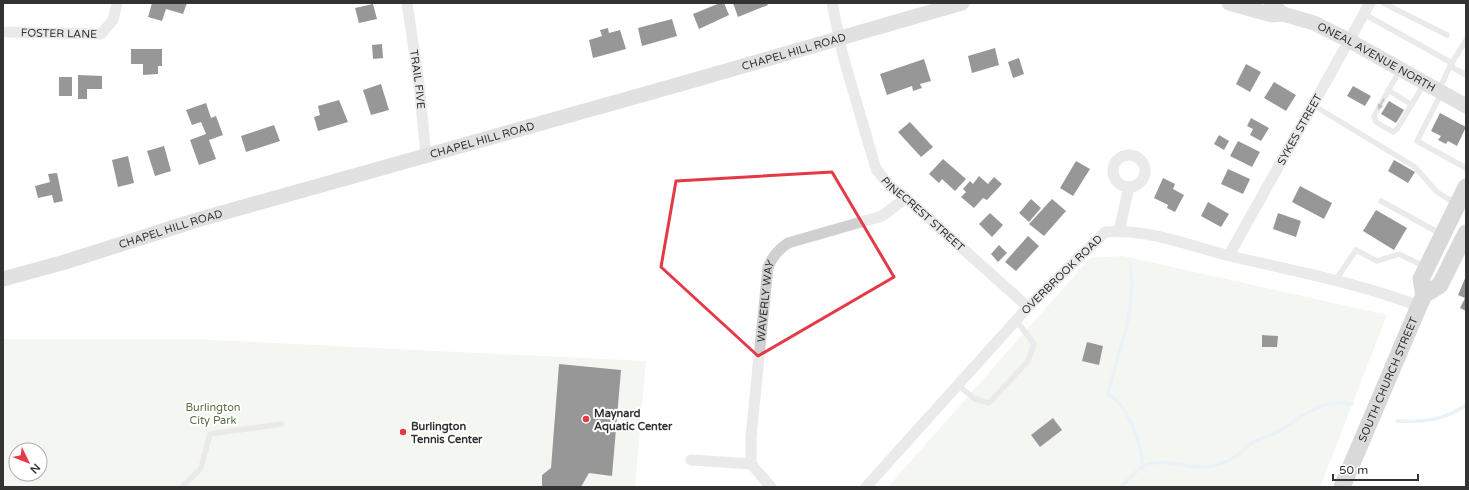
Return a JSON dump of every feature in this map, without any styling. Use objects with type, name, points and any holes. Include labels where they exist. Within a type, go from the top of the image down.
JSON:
[{"type":"main road","name":"CHAPEL HILL ROAD","points":[[3,279],[65,262],[197,220],[962,3]]},
{"type":"main road","name":"ONEAL AVENUE NORTH","points":[[1229,3],[1272,15],[1283,14],[1314,23],[1350,41],[1440,93],[1466,106]]},
{"type":"main road","name":"ONEAL AVENUE NORTH","points":[[1271,3],[1283,14]]},
{"type":"main road","name":"SOUTH CHURCH STREET","points":[[1342,487],[1422,301],[1421,279],[1466,187]]},
{"type":"main road","points":[[1422,301],[1440,285],[1464,244]]},
{"type":"street","name":"FOSTER LANE","points":[[3,32],[101,34],[113,20],[117,3]]},
{"type":"street","name":"TRAIL FIVE","points":[[407,3],[419,84],[426,156]]},
{"type":"street","name":"PINECREST STREET","points":[[832,3],[843,56],[876,169],[890,186],[906,198],[1028,307]]},
{"type":"street","name":"SYKES STREET","points":[[1229,255],[1370,3]]},
{"type":"street","points":[[1119,231],[1129,187]]},
{"type":"street","name":"WAVERLY WAY","points":[[751,464],[751,437],[764,294],[768,267],[773,256],[779,249],[788,243],[882,216],[906,198]]},
{"type":"street","name":"OVERBROOK ROAD","points":[[866,487],[1028,307],[1105,232],[1119,231],[1183,243],[1422,301]]},
{"type":"street","points":[[691,460],[751,464],[771,487]]},
{"type":"lane","points":[[1383,3],[1447,35]]},
{"type":"lane","points":[[1364,14],[1466,75]]},
{"type":"lane","points":[[1466,40],[1451,65],[1440,93],[1417,141],[1466,168]]},
{"type":"lane","points":[[1400,70],[1374,116],[1376,122],[1393,132],[1412,105],[1424,84]]},
{"type":"lane","points":[[1388,90],[1412,105]]},
{"type":"lane","points":[[1313,105],[1415,167],[1437,192],[1458,204]]},
{"type":"lane","points":[[1381,202],[1443,235]]},
{"type":"lane","points":[[1335,281],[1356,250],[1377,261],[1399,254],[1426,267]]},
{"type":"lane","points":[[958,385],[975,399],[989,403],[1028,361],[1034,344],[1016,320]]},
{"type":"lane","points":[[182,487],[201,468],[210,434],[282,424]]},
{"type":"highlighted area","points":[[832,172],[894,277],[758,356],[661,267],[676,181]]},
{"type":"green space","points":[[1123,256],[1387,315],[1320,487],[888,487],[1090,258]]},
{"type":"green space","name":"Burlington City Park","points":[[3,339],[193,339],[646,361],[635,487],[3,487]]},
{"type":"building","points":[[152,3],[187,3],[183,14],[166,9],[162,21],[148,17]]},
{"type":"building","points":[[720,3],[724,3],[729,15],[699,29],[693,14]]},
{"type":"building","points":[[733,3],[767,3],[768,5],[738,17]]},
{"type":"building","points":[[373,4],[377,19],[359,23],[355,8]]},
{"type":"building","points":[[672,19],[677,36],[642,46],[638,28]]},
{"type":"building","points":[[608,28],[609,33],[620,30],[626,49],[593,58],[589,40],[602,36],[600,30]]},
{"type":"building","points":[[382,44],[383,58],[373,59],[372,45]]},
{"type":"building","points":[[995,48],[999,65],[972,73],[968,56]]},
{"type":"building","points":[[131,49],[162,49],[162,66],[158,66],[158,74],[143,75],[143,64],[131,64]]},
{"type":"building","points":[[1019,58],[1024,74],[1013,78],[1008,62]]},
{"type":"building","points":[[924,59],[931,81],[920,84],[922,88],[913,91],[912,86],[887,95],[880,74]]},
{"type":"building","points":[[1246,64],[1261,72],[1250,92],[1236,84]]},
{"type":"building","points":[[78,75],[102,76],[102,89],[87,89],[87,99],[78,99]]},
{"type":"building","points":[[59,77],[72,77],[72,96],[59,96]]},
{"type":"building","points":[[1274,82],[1296,95],[1286,111],[1264,98]]},
{"type":"building","points":[[381,84],[389,110],[371,115],[363,90]]},
{"type":"building","points":[[1353,86],[1371,96],[1365,106],[1347,96]]},
{"type":"building","points":[[339,100],[348,122],[318,131],[314,117],[320,115],[318,106]]},
{"type":"building","points":[[1389,101],[1404,110],[1396,123],[1381,114]]},
{"type":"building","points":[[206,103],[211,118],[216,116],[223,135],[209,140],[216,159],[199,165],[190,140],[206,134],[201,122],[192,125],[186,110]]},
{"type":"building","points":[[1440,113],[1466,127],[1457,146],[1448,141],[1446,144],[1438,140],[1441,136],[1431,131]]},
{"type":"building","points":[[1251,118],[1269,128],[1261,141],[1250,135],[1253,129],[1247,126]]},
{"type":"building","points":[[910,122],[933,147],[921,157],[898,132]]},
{"type":"building","points":[[274,125],[280,141],[246,152],[241,136]]},
{"type":"building","points":[[1219,135],[1229,141],[1224,150],[1214,144]]},
{"type":"building","points":[[1238,141],[1260,152],[1252,167],[1230,156]]},
{"type":"building","points":[[164,146],[171,171],[155,176],[147,151]]},
{"type":"building","points":[[128,156],[134,183],[118,187],[112,160]]},
{"type":"building","points":[[943,159],[966,179],[955,191],[942,179],[939,183],[929,174]]},
{"type":"building","points":[[1394,160],[1415,172],[1408,183],[1388,171]]},
{"type":"building","points":[[1076,161],[1090,169],[1073,196],[1060,188]]},
{"type":"building","points":[[1228,169],[1250,179],[1243,194],[1221,184]]},
{"type":"building","points":[[57,173],[63,201],[54,203],[52,195],[38,198],[35,186],[50,182],[48,174]]},
{"type":"building","points":[[979,176],[988,184],[994,177],[1002,184],[987,200],[983,198],[974,208],[961,197],[966,192],[963,189],[970,181],[973,184]]},
{"type":"building","points":[[1163,178],[1175,184],[1173,189],[1184,195],[1175,212],[1167,208],[1168,205],[1154,198]]},
{"type":"building","points":[[1300,186],[1332,203],[1324,219],[1292,202]]},
{"type":"building","points":[[1031,199],[1041,208],[1029,222],[1019,213]]},
{"type":"building","points":[[1052,199],[1066,211],[1044,236],[1029,224]]},
{"type":"building","points":[[1208,202],[1229,214],[1221,227],[1201,216]]},
{"type":"building","points":[[1376,210],[1407,228],[1394,250],[1363,231]]},
{"type":"building","points":[[990,213],[1003,225],[992,237],[979,224]]},
{"type":"building","points":[[1278,213],[1301,221],[1296,237],[1273,229]]},
{"type":"building","points":[[1028,236],[1039,246],[1016,271],[1005,262]]},
{"type":"building","points":[[999,245],[1007,253],[998,262],[991,254]]},
{"type":"building","points":[[1466,276],[1466,311],[1460,308],[1465,298],[1458,295]]},
{"type":"building","points":[[1262,335],[1278,336],[1277,347],[1262,347]]},
{"type":"building","points":[[1087,342],[1103,346],[1099,365],[1082,361]]},
{"type":"building","name":"Maynard Aquatic Center","points":[[559,364],[621,370],[612,476],[589,473],[581,487],[542,487],[542,475],[551,468]]},
{"type":"building","points":[[1053,418],[1062,430],[1040,447],[1031,435]]},
{"type":"waterway","points":[[1130,262],[1132,280],[1129,313],[1108,394],[1119,403],[1129,418],[1138,442],[1143,466]]},
{"type":"waterway","points":[[1121,487],[1138,470],[1152,463],[1167,462],[1199,467],[1215,465],[1228,461],[1255,441],[1272,435],[1319,407],[1339,403],[1352,404]]},
{"type":"waterway","points":[[1397,421],[1425,421],[1449,414],[1466,405]]},
{"type":"place","name":"Maynard Aquatic Center","points":[[586,419]]},
{"type":"place","name":"Burlington Tennis Center","points":[[403,432]]}]
